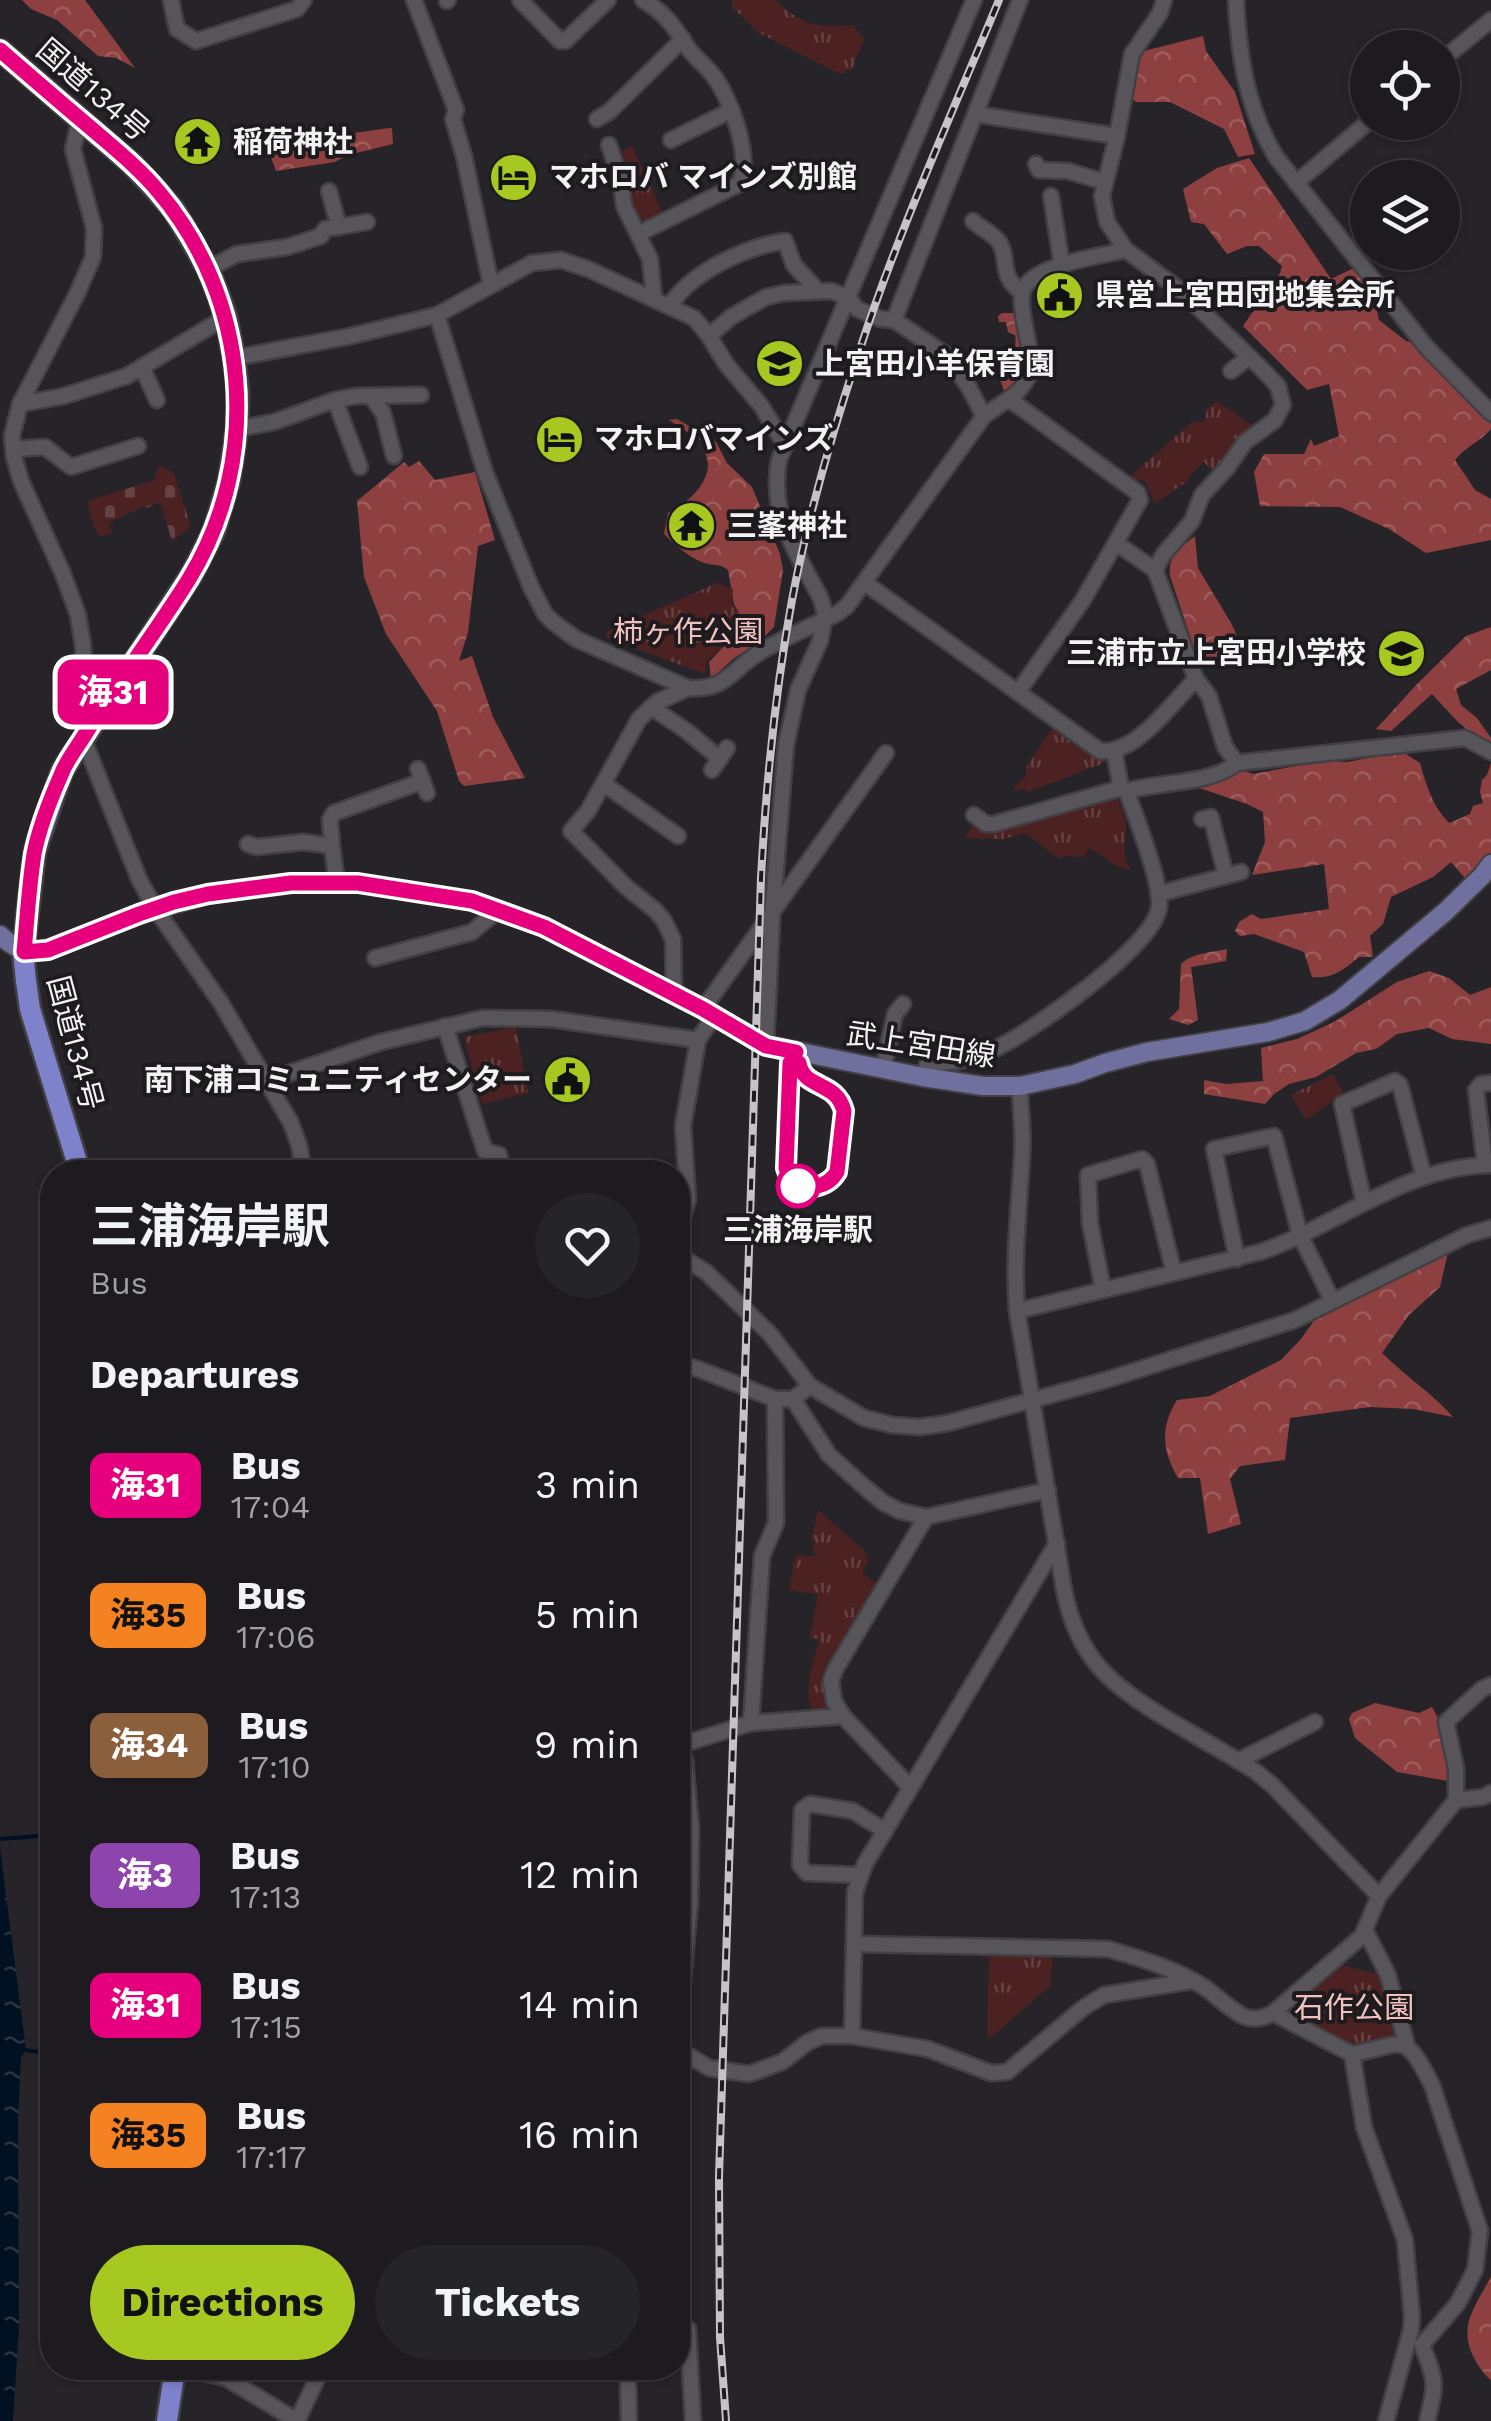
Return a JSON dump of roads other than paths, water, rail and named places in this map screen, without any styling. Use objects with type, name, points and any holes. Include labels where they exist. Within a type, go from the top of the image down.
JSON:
[{"type":"highway","name":"国道134号","points":[[0,50],[132,164],[158,190],[188,231],[226,317],[238,392],[238,429],[229,481],[208,542],[176,598],[62,771],[35,851],[24,952],[30,1010],[76,1160]]},
{"type":"highway","points":[[167,2421],[173,2380]]},
{"type":"main road","name":"武上宮田線","points":[[24,952],[48,950],[155,908],[208,894],[291,883],[358,883],[472,901],[544,927],[766,1046],[923,1077],[983,1086],[1020,1086],[1147,1052],[1268,1032],[1305,1021],[1340,1000],[1446,912],[1491,864]]},
{"type":"main road","points":[[0,936],[24,952]]},
{"type":"street","points":[[171,0],[177,29],[196,41],[297,9],[304,0]]},
{"type":"street","points":[[414,0],[456,110],[454,119],[491,285]]},
{"type":"street","points":[[520,0],[560,41],[565,41],[608,0]]},
{"type":"street","points":[[638,234],[739,184],[744,169],[739,128],[712,74],[667,16],[643,0]]},
{"type":"street","points":[[766,1046],[788,731],[798,690],[820,641],[824,620],[821,599],[779,513],[775,481],[779,460],[974,0]]},
{"type":"street","points":[[894,320],[1020,0]]},
{"type":"street","points":[[1155,570],[1192,521],[1202,495],[1245,442],[1275,420],[1283,406],[1278,386],[1180,290],[1126,250],[1107,222],[1102,196],[1118,136],[1132,54],[1160,14],[1164,0]]},
{"type":"street","points":[[1236,0],[1240,56],[1250,104],[1270,148],[1427,348],[1491,413]]},
{"type":"street","points":[[1460,45],[1491,20]]},
{"type":"street","points":[[596,119],[645,69],[683,39]]},
{"type":"street","points":[[672,140],[732,110]]},
{"type":"street","points":[[975,114],[1118,136]]},
{"type":"street","points":[[80,119],[74,149],[94,228],[93,257],[20,404],[9,451],[78,616],[87,732],[139,879],[221,1003],[291,1123],[302,1160]]},
{"type":"street","points":[[1296,182],[1350,137]]},
{"type":"street","points":[[608,145],[630,224],[650,260],[654,298]]},
{"type":"street","points":[[1036,164],[1039,170],[1068,171],[1105,182]]},
{"type":"street","points":[[329,191],[340,227]]},
{"type":"street","points":[[1051,196],[1062,266]]},
{"type":"street","points":[[208,269],[237,254],[287,248],[321,236],[325,229],[366,222]]},
{"type":"street","points":[[973,222],[999,242],[1008,277],[1022,292]]},
{"type":"street","points":[[670,305],[684,288],[730,259],[760,245],[785,241],[794,266],[818,291]]},
{"type":"street","points":[[437,315],[485,472],[545,614],[576,639],[688,688],[706,690],[761,651],[847,606],[984,416],[1024,386],[1031,366],[1022,292],[1029,280],[1044,270],[1126,250]]},
{"type":"street","points":[[234,358],[437,315],[532,263],[561,260],[588,268],[694,318],[762,406],[785,445]]},
{"type":"street","points":[[709,336],[731,316],[766,297],[832,291],[849,298],[856,310],[894,320],[946,355],[984,416]]},
{"type":"street","points":[[20,404],[64,396],[127,376],[226,317]]},
{"type":"street","points":[[1231,371],[1249,357]]},
{"type":"street","points":[[142,367],[156,400]]},
{"type":"street","points":[[371,396],[383,413],[394,456]]},
{"type":"street","points":[[238,429],[274,422],[335,400],[421,396]]},
{"type":"street","points":[[1010,399],[1140,496],[1083,600],[1018,692]]},
{"type":"street","points":[[335,400],[360,467]]},
{"type":"street","points":[[9,451],[45,447],[71,466],[84,457],[120,445],[138,446]]},
{"type":"street","points":[[1116,543],[1155,570],[1196,679],[1209,696],[1226,747],[1237,763]]},
{"type":"street","points":[[865,583],[1100,751],[1134,742],[1196,679]]},
{"type":"street","points":[[674,994],[673,939],[664,921],[571,832],[588,811],[639,719],[657,702],[688,688]]},
{"type":"street","points":[[650,708],[692,727],[720,759]]},
{"type":"street","points":[[974,815],[986,824],[994,824],[1124,789],[1202,778],[1229,770],[1237,763],[1465,738],[1491,752]]},
{"type":"street","points":[[923,1077],[927,1065],[954,1064],[994,1050],[1070,1002],[1136,944],[1156,917],[1158,894],[1114,750]]},
{"type":"street","points":[[686,1160],[684,1126],[698,1040],[708,1012],[773,908],[886,752]]},
{"type":"street","points":[[338,883],[330,820],[334,814],[423,781]]},
{"type":"street","points":[[604,784],[678,836]]},
{"type":"street","points":[[1158,894],[1234,874],[1214,825]]},
{"type":"street","points":[[248,844],[256,847],[303,842],[332,846]]},
{"type":"street","points":[[375,958],[472,932],[498,910]]},
{"type":"street","points":[[884,1069],[895,1014],[903,1004]]},
{"type":"street","points":[[266,1082],[381,1042],[484,1018],[551,1019],[698,1040]]},
{"type":"street","points":[[444,1026],[485,1151],[499,1154],[501,1160]]},
{"type":"street","points":[[1364,1202],[1342,1104],[1366,1092],[1395,1081],[1400,1086],[1424,1177]]},
{"type":"street","points":[[1017,1311],[1274,1248],[1364,1202],[1424,1177],[1460,1167],[1488,1165],[1476,1090],[1481,1084],[1491,1083]]},
{"type":"street","points":[[1020,1086],[1022,1157],[1014,1272],[1017,1311],[1071,1619],[1101,1671],[1130,1696],[1264,1778],[1379,1896]]},
{"type":"street","points":[[1237,1258],[1213,1153],[1216,1146],[1274,1136],[1300,1235],[1332,1300]]},
{"type":"street","points":[[1103,1289],[1086,1178],[1091,1172],[1142,1160],[1148,1164],[1174,1273]]},
{"type":"street","points":[[690,1262],[706,1272],[770,1334],[810,1386],[864,1418],[892,1426],[920,1427],[1106,1380],[1295,1320],[1468,1234],[1491,1228]]},
{"type":"street","points":[[690,1366],[775,1400],[793,1399],[810,1386]]},
{"type":"street","points":[[793,1399],[829,1455],[884,1503],[900,1511],[926,1517],[1048,1490]]},
{"type":"street","points":[[752,1723],[762,1556],[776,1523],[775,1400]]},
{"type":"street","points":[[910,1787],[844,1716],[834,1702],[831,1681],[926,1517]]},
{"type":"street","points":[[852,2036],[856,1892],[860,1875],[1057,1542]]},
{"type":"street","points":[[854,1944],[1108,1949],[1194,1980],[1244,2016],[1254,2019],[1274,2013],[1342,1956],[1366,1930],[1379,1896],[1456,1800],[1456,1768],[1446,1722],[1491,1685]]},
{"type":"street","points":[[690,1742],[752,1723],[844,1716]]},
{"type":"street","points":[[1238,1761],[1315,1722]]},
{"type":"street","points":[[1456,1800],[1491,1794]]},
{"type":"street","points":[[860,1875],[807,1874],[800,1865],[802,1810],[810,1804],[853,1811],[885,1831]]},
{"type":"street","points":[[690,1822],[690,1902]]},
{"type":"street","points":[[1366,1930],[1388,1975],[1407,2046],[1432,2085],[1480,2231],[1475,2270],[1458,2303],[1415,2345],[1386,2421]]},
{"type":"street","points":[[690,2057],[708,2068],[749,2074],[782,2062],[822,2036],[852,2036],[928,2049],[990,2074],[1000,2074],[1104,1995],[1194,1980]]},
{"type":"street","points":[[1274,2013],[1352,2054],[1390,2043],[1407,2046]]},
{"type":"street","points":[[1352,2054],[1364,2127],[1405,2240],[1415,2345],[1435,2378],[1427,2421]]},
{"type":"street","points":[[690,2366],[693,2421]]},
{"type":"street","points":[[229,2380],[297,2421],[316,2380]]},
{"type":"street","points":[[628,2381],[629,2421]]},
{"type":"water","points":[[0,1848],[26,2050],[21,2057],[18,2120],[19,2328],[13,2421],[0,2421]]},
{"type":"waterway","points":[[0,1839],[40,1836]]},
{"type":"waterway","points":[[26,2050],[40,2052]]},
{"type":"railway","points":[[726,2421],[720,2337],[719,2177],[761,878],[772,739],[798,569],[839,413],[891,263],[999,0]]},
{"type":"place","name":"稲荷神社","points":[[198,142]]},
{"type":"place","name":"マホロバ マインズ別館","points":[[514,177]]},
{"type":"place","name":"県営上宮田団地集会所","points":[[1060,295]]},
{"type":"place","name":"上宮田小羊保育園","points":[[780,364]]},
{"type":"place","name":"マホロバマインズ","points":[[559,439]]},
{"type":"place","name":"三峯神社","points":[[692,526]]},
{"type":"place","name":"三浦市立上宮田小学校","points":[[1401,653]]},
{"type":"place","name":"南下浦コミュニティセンター","points":[[567,1080]]},
{"type":"place","name":"三浦海岸駅","points":[[798,1186]]},
{"type":"park label","name":"柿ヶ作公園","points":[[688,632]]},
{"type":"park label","name":"石作公園","points":[[1354,2008]]}]
